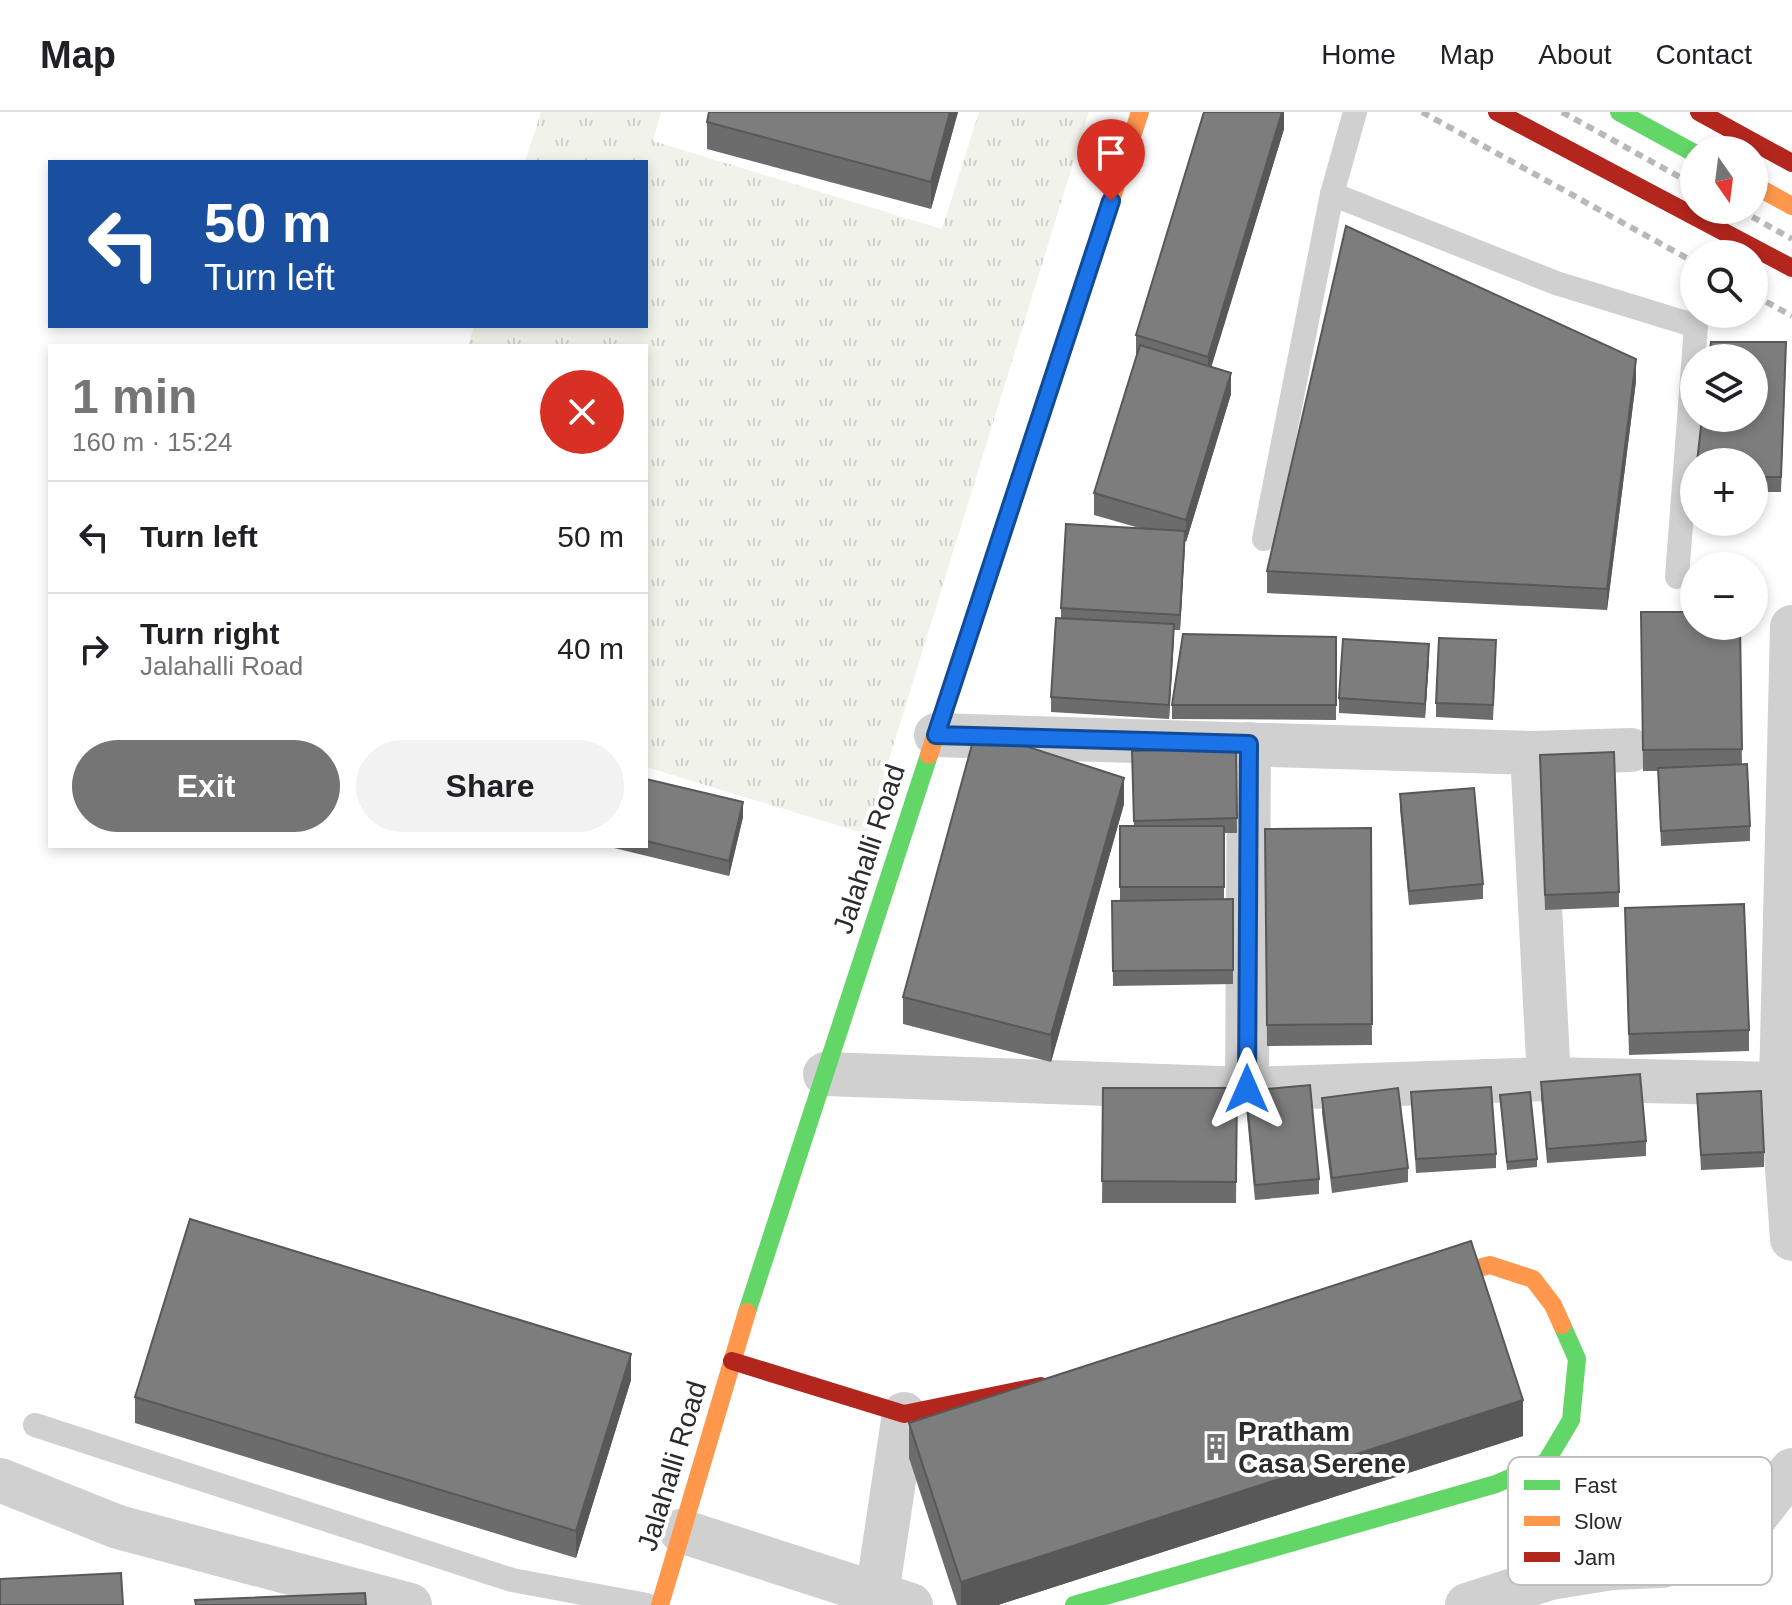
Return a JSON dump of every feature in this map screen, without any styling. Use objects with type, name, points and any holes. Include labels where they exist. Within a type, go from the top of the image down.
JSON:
[{"type":"main road","name":"Jalahalli Road","points":[[660,1605],[732,1361],[1140,112]]},
{"type":"main road","points":[[1497,112],[1792,268]]},
{"type":"main road","points":[[1619,112],[1680,145]]},
{"type":"main road","points":[[1699,112],[1792,163]]},
{"type":"main road","points":[[1768,193],[1792,206]]},
{"type":"main road","points":[[1414,1286],[1490,1265],[1533,1279],[1546,1296],[1577,1359],[1571,1420],[1549,1457]]},
{"type":"main road","points":[[732,1361],[904,1414],[1016,1393],[1062,1380]]},
{"type":"main road","points":[[1074,1605],[1508,1479]]},
{"type":"street","points":[[1792,627],[1781,1084],[1792,1239]]},
{"type":"street","points":[[936,735],[1532,753],[1631,750]]},
{"type":"street","points":[[1247,1089],[1249,744]]},
{"type":"street","points":[[1532,753],[1549,1079]]},
{"type":"street","points":[[825,1074],[1247,1089],[1549,1079],[1781,1084]]},
{"type":"street","points":[[681,1531],[894,1600],[904,1414]]},
{"type":"street","points":[[1772,1496],[1792,1470]]},
{"type":"street","points":[[0,1480],[118,1527],[410,1605]]},
{"type":"street","points":[[1467,1605],[1528,1585]]},
{"type":"lane","points":[[1264,539],[1332,194],[1355,112]]},
{"type":"lane","points":[[1332,194],[1556,283],[1680,315]]},
{"type":"lane","points":[[1717,240],[1719,230]]},
{"type":"lane","points":[[1677,577],[1697,328]]},
{"type":"lane","points":[[35,1425],[512,1580],[647,1605]]},
{"type":"green space","points":[[541,112],[661,112],[653,141],[942,229],[979,112],[1089,112],[866,834],[648,768],[648,344],[469,344],[473,328],[648,328],[648,160],[526,160]]},
{"type":"building","points":[[709,112],[950,112],[931,182],[707,122]]},
{"type":"building","points":[[1204,112],[1282,112],[1208,357],[1136,335]]},
{"type":"building","points":[[1346,226],[1636,359],[1607,589],[1267,571]]},
{"type":"building","points":[[1786,342],[1781,477],[1768,477],[1768,448],[1699,448],[1700,432],[1768,432],[1768,344],[1711,344]]},
{"type":"building","points":[[1140,345],[1231,373],[1186,520],[1094,493]]},
{"type":"building","points":[[1066,524],[1185,531],[1180,615],[1061,608]]},
{"type":"building","points":[[1641,612],[1680,612],[1680,640],[1740,640],[1742,749],[1643,750]]},
{"type":"building","points":[[1056,618],[1174,624],[1169,705],[1051,697]]},
{"type":"building","points":[[1183,634],[1336,637],[1336,705],[1172,705]]},
{"type":"building","points":[[1439,638],[1496,640],[1493,705],[1436,703]]},
{"type":"building","points":[[1343,639],[1429,644],[1425,704],[1339,698]]},
{"type":"building","points":[[976,730],[1124,778],[1051,1035],[903,997]]},
{"type":"building","points":[[1236,748],[1237,818],[1134,821],[1132,751]]},
{"type":"building","points":[[1614,752],[1619,892],[1545,895],[1540,755]]},
{"type":"building","points":[[1747,764],[1750,826],[1661,831],[1658,768]]},
{"type":"building","points":[[648,779],[743,802],[729,861],[648,841]]},
{"type":"building","points":[[1474,788],[1483,884],[1409,891],[1400,794]]},
{"type":"building","points":[[1120,826],[1224,826],[1224,887],[1120,887]]},
{"type":"building","points":[[1371,828],[1372,1024],[1267,1025],[1265,829]]},
{"type":"building","points":[[1233,899],[1233,970],[1113,971],[1112,901]]},
{"type":"building","points":[[1744,904],[1749,1030],[1629,1034],[1625,908]]},
{"type":"building","points":[[1640,1074],[1646,1141],[1547,1149],[1541,1082]]},
{"type":"building","points":[[1310,1085],[1319,1179],[1255,1185],[1246,1091]]},
{"type":"building","points":[[1491,1087],[1496,1154],[1416,1159],[1411,1092]]},
{"type":"building","points":[[1103,1088],[1237,1088],[1236,1182],[1102,1181]]},
{"type":"building","points":[[1398,1088],[1408,1168],[1332,1178],[1322,1098]]},
{"type":"building","points":[[1761,1091],[1764,1152],[1701,1155],[1697,1094]]},
{"type":"building","points":[[1530,1092],[1537,1159],[1507,1162],[1500,1095]]},
{"type":"building","points":[[190,1219],[631,1354],[576,1531],[135,1397]]},
{"type":"building","name":"Pratham Casa Serene","points":[[1471,1241],[1523,1400],[961,1582],[909,1423]]},
{"type":"building","points":[[121,1573],[123,1605],[0,1605],[0,1579]]},
{"type":"building","points":[[365,1593],[366,1605],[196,1605],[195,1600]]},
{"type":"railway","points":[[1422,112],[1680,254]]},
{"type":"railway","points":[[1562,112],[1680,177]]},
{"type":"railway","points":[[1765,224],[1792,239]]},
{"type":"railway","points":[[1768,303],[1792,316]]},
{"type":"traffic: fast","points":[[1619,112],[1680,145]]},
{"type":"traffic: fast","points":[[747,1312],[929,755]]},
{"type":"traffic: fast","points":[[1549,1457],[1571,1420],[1577,1359],[1562,1325]]},
{"type":"traffic: fast","points":[[1074,1605],[1508,1479]]},
{"type":"traffic: slow","points":[[929,755],[1140,112]]},
{"type":"traffic: slow","points":[[1768,193],[1792,206]]},
{"type":"traffic: slow","points":[[1424,1283],[1490,1265],[1533,1279],[1553,1305],[1562,1325]]},
{"type":"traffic: slow","points":[[660,1605],[747,1312]]},
{"type":"traffic: jam","points":[[1497,112],[1792,268]]},
{"type":"traffic: jam","points":[[1699,112],[1792,163]]},
{"type":"traffic: jam","points":[[732,1361],[904,1414],[1041,1386]]},
{"type":"place","name":"Pratham Casa Serene","points":[[1216,1447]]},
{"type":"route","points":[[1111,201],[936,735],[1249,744],[1247,1089]]}]
